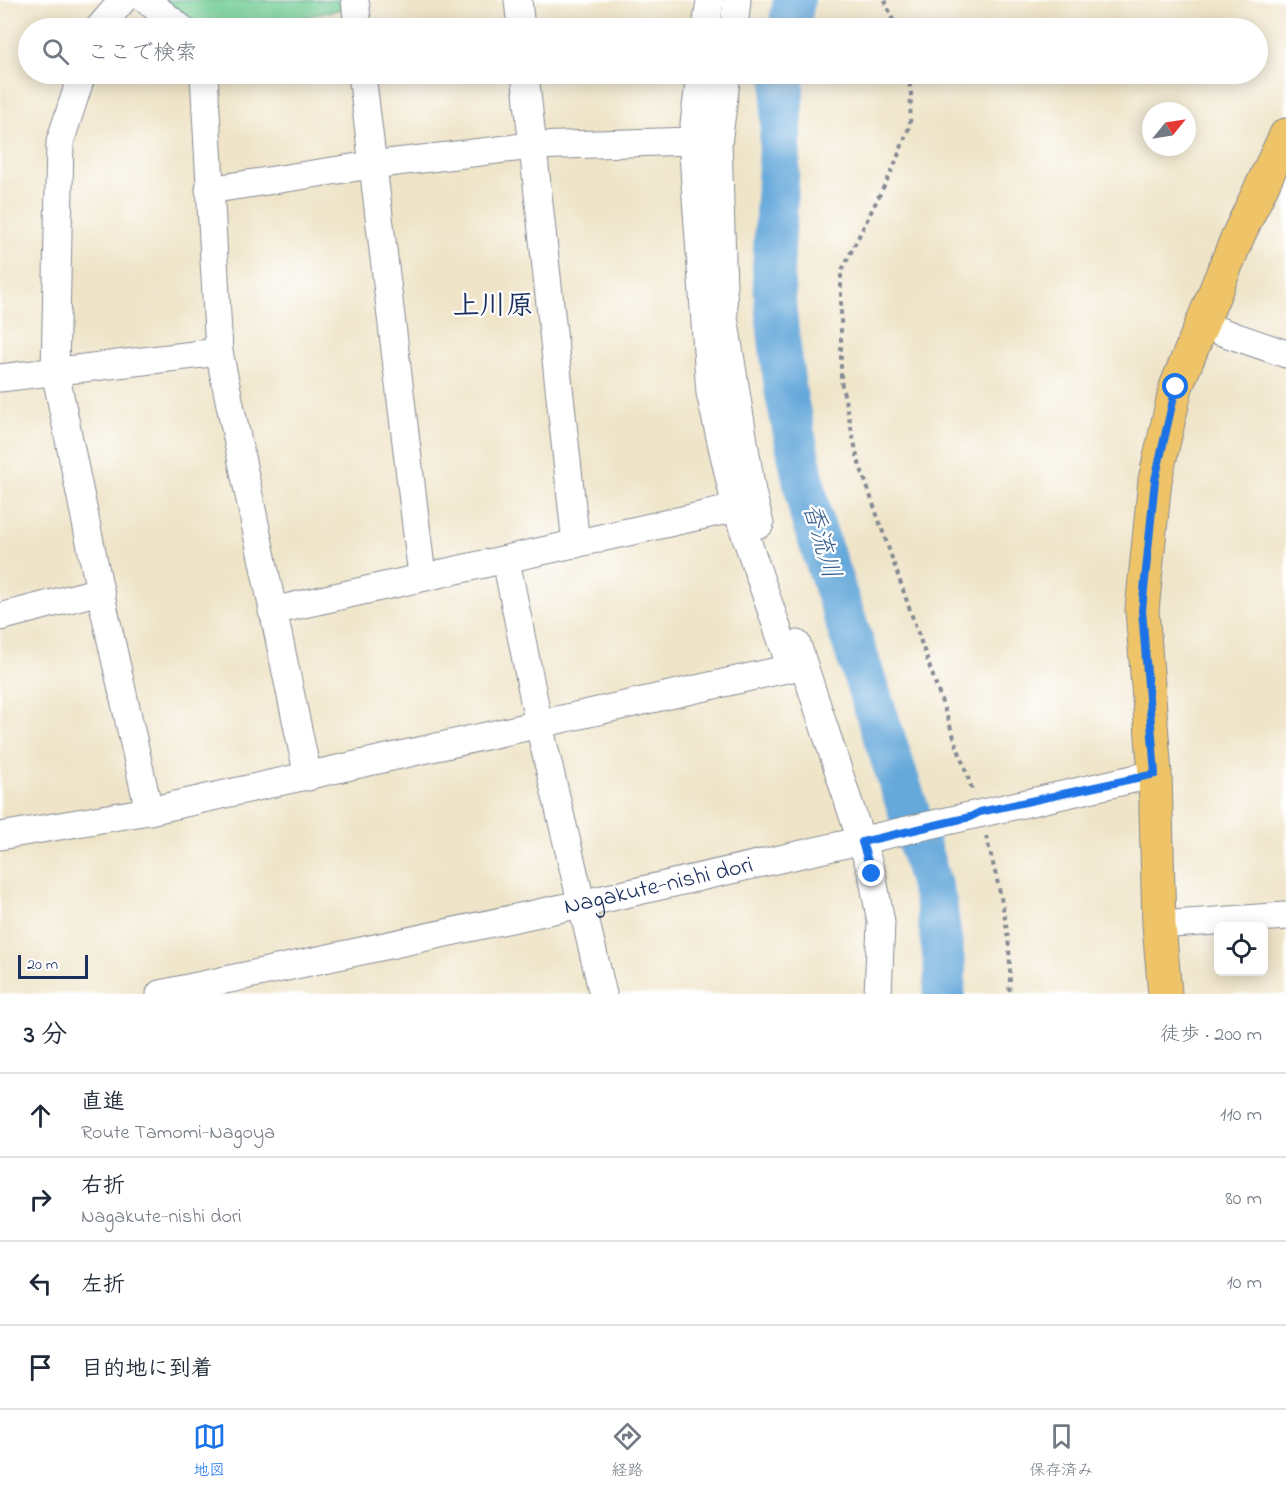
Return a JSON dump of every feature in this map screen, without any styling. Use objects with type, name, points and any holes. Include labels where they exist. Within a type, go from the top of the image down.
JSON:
[{"type":"main road","points":[[1165,994],[1159,925],[1155,774],[1142,610],[1155,480],[1176,387],[1238,236],[1286,135]]},
{"type":"street","points":[[108,18],[123,0]]},
{"type":"street","points":[[146,0],[168,18]]},
{"type":"street","points":[[355,0],[357,18]]},
{"type":"street","points":[[518,0],[520,18]]},
{"type":"street","points":[[707,18],[710,0]]},
{"type":"street","points":[[735,18],[737,0]]},
{"type":"street","points":[[79,84],[60,142],[55,371],[100,591],[149,811]]},
{"type":"street","points":[[204,84],[219,352],[308,777]]},
{"type":"street","points":[[363,84],[422,576]]},
{"type":"street","points":[[526,84],[576,544]]},
{"type":"street","points":[[0,836],[149,811],[792,668],[736,508],[710,393],[692,141],[699,84]]},
{"type":"street","points":[[726,84],[718,143],[724,316],[752,492],[770,564],[867,840],[881,922],[878,994]]},
{"type":"street","points":[[209,190],[371,165],[532,146],[692,141]]},
{"type":"street","points":[[1203,325],[1286,354]]},
{"type":"street","points":[[0,378],[219,352]]},
{"type":"street","points":[[272,611],[736,508]]},
{"type":"street","points":[[506,560],[539,725],[603,994]]},
{"type":"street","points":[[0,617],[100,591]]},
{"type":"street","name":"Nagakute-nishi dori","points":[[160,994],[581,904],[1155,774]]},
{"type":"street","points":[[1159,925],[1286,916]]},
{"type":"path","points":[[885,0],[892,18]]},
{"type":"path","points":[[910,84],[910,125],[894,166],[841,272],[841,381],[858,460],[975,814],[1005,916],[1011,976],[1009,994]]},
{"type":"green space","points":[[164,0],[346,0],[347,8],[301,18],[188,18]]},
{"type":"waterway","name":"香流川","points":[[791,18],[794,0]]},
{"type":"waterway","name":"香流川","points":[[783,84],[773,269],[785,389],[811,517],[914,827],[936,903],[945,970],[944,994]]},
{"type":"district","name":"上川原","points":[[493,307]]},
{"type":"route","points":[[872,874],[862,842],[873,838],[1155,774],[1142,610],[1155,480],[1176,387]]}]
